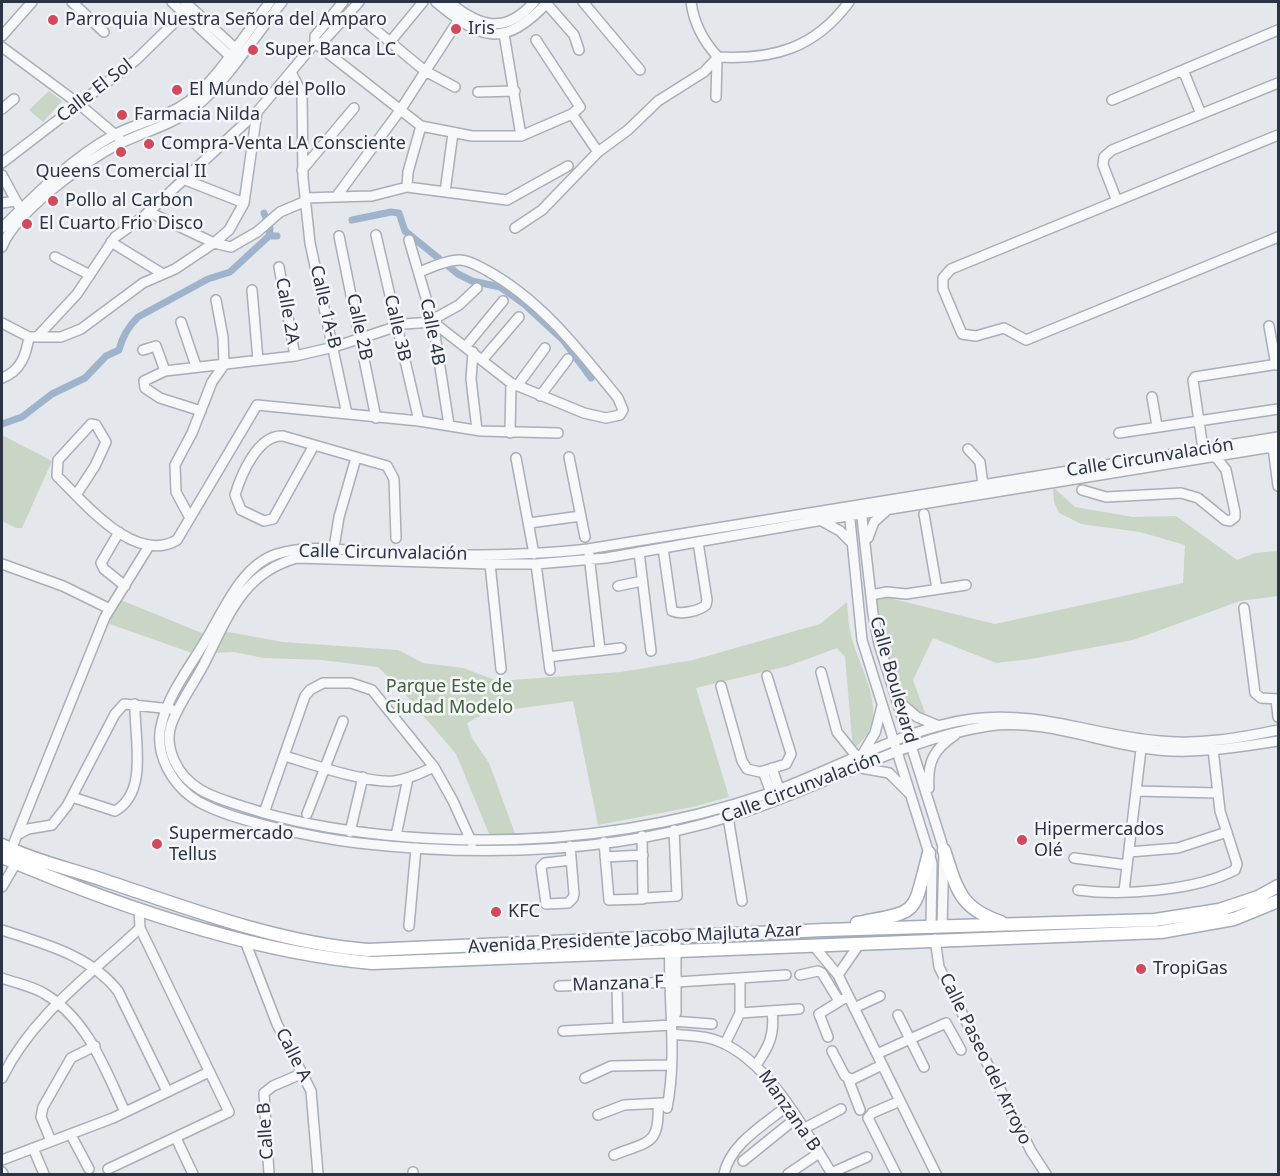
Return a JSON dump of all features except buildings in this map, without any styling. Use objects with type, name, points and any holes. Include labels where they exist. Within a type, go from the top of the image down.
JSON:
[{"type":"main road","points":[[944,850],[957,889],[966,904],[982,915],[1010,925]]},
{"type":"main road","name":"Avenida Presidente Jacobo Majluta Azar","points":[[5,851],[16,863],[139,908],[245,941],[336,960],[390,964],[860,943],[936,931],[1180,917],[1234,906],[1278,886]]},
{"type":"main road","name":"Avenida Presidente Jacobo Majluta Azar","points":[[5,851],[263,930],[349,949],[426,949],[825,930],[1173,931],[1234,919],[1278,901]]},
{"type":"main road","points":[[825,930],[901,915],[910,909],[917,899],[929,853]]},
{"type":"street","points":[[2,36],[32,2]]},
{"type":"street","points":[[72,2],[104,32]]},
{"type":"street","points":[[172,2],[235,54]]},
{"type":"street","points":[[185,2],[235,54]]},
{"type":"street","points":[[2,228],[88,151],[165,115],[191,99],[282,2]]},
{"type":"street","points":[[343,2],[315,36],[317,44],[421,126],[453,133],[472,136],[521,136],[572,114],[580,108],[579,103],[536,40]]},
{"type":"street","points":[[2,378],[18,367],[33,337],[63,311],[111,242],[149,212],[257,112],[317,44],[359,2]]},
{"type":"street","points":[[390,42],[423,2]]},
{"type":"street","points":[[436,2],[461,17],[478,31],[504,34],[522,27],[547,2],[574,34],[579,50]]},
{"type":"street","points":[[449,2],[461,17],[497,24],[511,21],[530,3]]},
{"type":"street","points":[[583,2],[640,70]]},
{"type":"street","points":[[691,2],[701,36],[718,57],[716,97]]},
{"type":"street","points":[[515,228],[542,210],[598,152],[628,130],[658,101],[705,72],[718,57],[764,56],[786,51],[810,40],[834,21],[849,2]]},
{"type":"street","points":[[235,54],[265,3]]},
{"type":"street","name":"Calle El Sol","points":[[2,163],[142,54],[184,13]]},
{"type":"street","points":[[336,197],[401,109],[461,17]]},
{"type":"street","points":[[366,22],[425,71],[455,87]]},
{"type":"street","points":[[1112,100],[1278,30]]},
{"type":"street","points":[[504,34],[521,136]]},
{"type":"street","points":[[2,47],[79,104],[119,138]]},
{"type":"street","points":[[1183,70],[1201,114]]},
{"type":"street","name":"Calle 1A-B","points":[[292,74],[302,94],[302,171],[310,243],[348,414]]},
{"type":"street","points":[[1117,201],[1103,165],[1104,157],[1112,150],[1278,83]]},
{"type":"street","points":[[478,92],[515,91]]},
{"type":"street","points":[[2,109],[14,99]]},
{"type":"street","points":[[302,171],[354,108]]},
{"type":"street","points":[[2,323],[33,337],[61,337],[81,329],[143,283],[182,265],[214,243],[229,230],[244,203],[257,112]]},
{"type":"street","points":[[572,114],[598,152]]},
{"type":"street","points":[[407,187],[408,172],[421,126]]},
{"type":"street","points":[[445,192],[453,133]]},
{"type":"street","points":[[1278,135],[946,272],[943,278],[943,289],[962,334],[976,336],[1004,328],[1012,330],[1018,338],[1026,340],[1036,338],[1278,237]]},
{"type":"street","points":[[149,212],[214,243],[234,246],[257,232],[280,212],[306,200],[372,196],[407,187],[507,200],[568,166]]},
{"type":"street","points":[[2,175],[21,209]]},
{"type":"street","points":[[183,179],[244,203]]},
{"type":"street","points":[[2,203],[21,209]]},
{"type":"street","points":[[2,247],[21,209]]},
{"type":"street","name":"Calle 3B","points":[[376,235],[419,421]]},
{"type":"street","name":"Calle 2B","points":[[339,236],[362,337],[376,418]]},
{"type":"street","name":"Calle 4B","points":[[409,240],[420,272],[432,321],[449,425]]},
{"type":"street","points":[[111,242],[163,274]]},
{"type":"street","points":[[55,257],[90,275]]},
{"type":"street","points":[[420,272],[460,260],[474,264],[498,277],[535,304],[582,354],[618,398],[623,410],[621,415],[606,418],[584,413],[514,384],[432,321]]},
{"type":"street","name":"Calle 2A","points":[[279,267],[295,356]]},
{"type":"street","points":[[201,411],[160,398],[145,388],[144,381],[165,371],[295,356],[334,347],[397,326],[432,321],[459,305],[477,288]]},
{"type":"street","points":[[252,290],[258,360]]},
{"type":"street","points":[[190,518],[178,497],[174,468],[212,382],[224,365],[223,337],[216,300]]},
{"type":"street","points":[[477,430],[470,349],[503,302]]},
{"type":"street","points":[[483,359],[519,316]]},
{"type":"street","points":[[181,322],[196,366]]},
{"type":"street","points":[[1203,449],[1193,380],[1195,377],[1277,364],[1269,326]]},
{"type":"street","points":[[143,350],[156,346],[165,371]]},
{"type":"street","points":[[510,433],[514,384],[545,348]]},
{"type":"street","points":[[540,396],[568,359]]},
{"type":"street","points":[[1152,397],[1157,426]]},
{"type":"street","points":[[76,495],[95,466],[106,442],[96,425],[91,424],[58,460],[57,476],[94,516],[119,532],[149,546],[177,540],[255,406],[259,404],[295,410],[419,421],[477,430],[558,433]]},
{"type":"street","points":[[1119,433],[1198,419],[1278,409]]},
{"type":"street","points":[[313,447],[273,519],[264,521],[241,510],[235,500],[237,490],[263,442],[279,435],[313,447],[382,463],[393,474],[396,538]]},
{"type":"street","name":"Calle Circunvalación","points":[[1278,437],[1223,453],[1203,449],[983,485],[862,510],[588,549],[535,559],[490,564],[333,555],[296,550],[276,554],[255,566],[222,612],[166,709],[160,727],[162,755],[173,778],[182,789],[200,802],[307,835],[416,848],[476,850],[570,846],[604,842],[674,830],[728,817],[859,756],[962,731],[1023,724],[1141,743],[1203,741],[1278,730]]},
{"type":"street","points":[[1275,447],[1278,486]]},
{"type":"street","name":"Calle Circunvalación","points":[[862,510],[886,511],[1223,453],[1275,447]]},
{"type":"street","points":[[968,449],[980,462],[983,485]]},
{"type":"street","points":[[1082,490],[1106,497],[1181,493],[1192,495],[1225,520],[1230,521],[1235,516],[1223,453]]},
{"type":"street","points":[[1223,453],[1226,470]]},
{"type":"street","points":[[569,457],[585,537]]},
{"type":"street","points":[[333,555],[339,517],[356,458]]},
{"type":"street","points":[[516,458],[535,559],[550,670]]},
{"type":"street","name":"Calle Boulevard","points":[[862,510],[874,619],[895,698],[944,850],[936,931]]},
{"type":"street","points":[[867,540],[874,522],[886,511]]},
{"type":"street","name":"Calle Circunvalación","points":[[849,512],[820,520],[589,560],[399,554],[333,555],[297,558],[278,563],[253,580],[238,602],[179,709],[169,736],[169,747],[184,778],[190,785],[213,796],[264,813],[308,825],[350,832],[471,840],[552,840],[609,832],[710,812],[856,769],[896,747]]},
{"type":"street","name":"Calle Boulevard","points":[[849,512],[858,620],[929,853],[933,874],[936,931]]},
{"type":"street","points":[[924,514],[937,589]]},
{"type":"street","points":[[529,523],[581,516]]},
{"type":"street","points":[[820,520],[840,531],[852,543]]},
{"type":"street","points":[[119,532],[101,563],[104,569],[125,586]]},
{"type":"street","points":[[663,548],[672,611],[677,613],[699,610],[706,605],[707,600],[698,542]]},
{"type":"street","points":[[5,851],[17,835],[93,644],[149,546]]},
{"type":"street","points":[[588,549],[600,650]]},
{"type":"street","points":[[639,552],[651,651]]},
{"type":"street","points":[[2,564],[63,586],[111,609]]},
{"type":"street","points":[[490,564],[501,669]]},
{"type":"street","points":[[618,586],[642,581]]},
{"type":"street","points":[[871,595],[887,592],[906,594],[966,585]]},
{"type":"street","points":[[1244,608],[1255,693],[1261,698],[1277,699],[1278,717]]},
{"type":"street","points":[[858,620],[874,619]]},
{"type":"street","points":[[548,657],[621,648]]},
{"type":"street","points":[[821,672],[837,732],[859,756],[876,733],[882,704]]},
{"type":"street","points":[[721,686],[742,761],[747,769],[767,770],[786,764],[791,753],[767,676]]},
{"type":"street","points":[[264,813],[310,690],[323,683],[363,685],[381,699],[434,767],[476,850]]},
{"type":"street","points":[[895,698],[917,717],[939,726]]},
{"type":"street","points":[[17,835],[28,829],[52,825],[72,797],[115,714],[124,704],[179,709]]},
{"type":"street","points":[[72,797],[107,810],[115,811],[122,807],[138,774],[134,732],[135,704]]},
{"type":"street","name":"Calle Circunvalación","points":[[910,742],[939,726],[970,719],[1023,716],[1164,750],[1213,749],[1278,741]]},
{"type":"street","points":[[307,814],[343,721]]},
{"type":"street","points":[[929,799],[928,772],[933,754],[938,747],[962,731]]},
{"type":"street","points":[[1124,891],[1141,743]]},
{"type":"street","points":[[1078,890],[1124,891],[1190,884],[1235,870],[1237,864],[1217,793],[1213,749]]},
{"type":"street","points":[[285,756],[325,768],[392,782],[434,767]]},
{"type":"street","points":[[856,769],[868,768],[890,773],[914,798]]},
{"type":"street","points":[[767,770],[775,791]]},
{"type":"street","points":[[350,832],[363,777]]},
{"type":"street","points":[[396,836],[408,778]]},
{"type":"street","points":[[1136,791],[1217,793]]},
{"type":"street","points":[[728,817],[742,901]]},
{"type":"street","points":[[604,842],[609,900],[677,896],[674,830]]},
{"type":"street","points":[[1129,852],[1178,848],[1227,832]]},
{"type":"street","points":[[642,836],[645,898]]},
{"type":"street","points":[[570,846],[571,860],[573,898],[568,903],[546,904],[541,867],[545,863],[571,860]]},
{"type":"street","points":[[409,926],[416,848]]},
{"type":"street","points":[[605,857],[643,855]]},
{"type":"street","points":[[1074,858],[1127,865]]},
{"type":"street","points":[[2,887],[5,875],[16,863]]},
{"type":"street","points":[[108,1169],[229,1112],[229,1107],[209,1072],[140,928],[139,908]]},
{"type":"street","points":[[2,1078],[30,1030],[140,928]]},
{"type":"street","points":[[2,930],[63,950],[96,969],[118,991],[167,1091]]},
{"type":"street","name":"Calle Paseo del Arroyo","points":[[936,931],[939,966],[1031,1150],[1046,1174]]},
{"type":"street","points":[[614,1155],[651,1140],[656,1134],[665,1105],[672,1027],[669,1014],[673,982],[673,937]]},
{"type":"street","name":"Calle A","points":[[245,941],[277,1024],[312,1095],[318,1174]]},
{"type":"street","points":[[838,975],[860,943]]},
{"type":"street","points":[[813,945],[838,975],[936,1174]]},
{"type":"street","points":[[800,975],[818,971],[822,973],[839,1001]]},
{"type":"street","name":"Manzana F","points":[[559,986],[786,975]]},
{"type":"street","points":[[2,978],[45,993],[58,1004],[95,1046],[125,1112]]},
{"type":"street","points":[[725,1044],[740,1013],[740,978]]},
{"type":"street","points":[[617,984],[618,1028]]},
{"type":"street","points":[[828,1037],[818,1017],[848,996]]},
{"type":"street","points":[[854,1008],[880,996]]},
{"type":"street","points":[[740,1013],[799,1009]]},
{"type":"street","points":[[756,1065],[766,1050],[774,1029],[772,1011]]},
{"type":"street","points":[[898,1015],[924,1067]]},
{"type":"street","points":[[877,1054],[946,1023],[961,1050]]},
{"type":"street","points":[[563,1031],[712,1024]]},
{"type":"street","name":"Manzana B","points":[[672,1027],[725,1044],[756,1065],[787,1106],[831,1174]]},
{"type":"street","points":[[51,1141],[42,1117],[42,1107],[71,1058],[95,1046]]},
{"type":"street","points":[[832,1052],[845,1076],[851,1079],[860,1110]]},
{"type":"street","points":[[585,1078],[611,1066],[670,1065]]},
{"type":"street","points":[[851,1079],[882,1065]]},
{"type":"street","points":[[2,1158],[71,1135],[209,1072]]},
{"type":"street","name":"Calle B","points":[[269,1174],[264,1093],[273,1086],[301,1074]]},
{"type":"street","points":[[896,1174],[868,1118],[900,1101]]},
{"type":"street","points":[[598,1115],[624,1105],[665,1105]]},
{"type":"street","points":[[724,1174],[728,1159],[736,1148],[787,1106]]},
{"type":"street","points":[[802,1129],[842,1109]]},
{"type":"street","points":[[743,1161],[795,1119]]},
{"type":"street","points":[[71,1135],[89,1169]]},
{"type":"street","points":[[176,1138],[193,1174]]},
{"type":"street","points":[[33,1148],[44,1174]]},
{"type":"street","points":[[788,1174],[819,1153]]},
{"type":"street","points":[[831,1174],[867,1157]]},
{"type":"green space","points":[[49,91],[62,101],[43,122],[29,110]]},
{"type":"green space","points":[[2,435],[52,461],[22,528],[16,528],[2,521]]},
{"type":"green space","points":[[1053,487],[1075,507],[1133,517],[1176,516],[1237,560],[1255,553],[1278,551],[1278,596],[1240,601],[1133,640],[1031,659],[996,663],[933,638],[913,680],[927,718],[913,715],[891,674],[871,598],[885,597],[995,624],[1183,583],[1185,545],[1140,532],[1081,524],[1059,513],[1054,502]]},
{"type":"green space","points":[[121,600],[204,634],[192,653],[107,623]]},
{"type":"green space","name":"Parque Este de Ciudad Modelo","points":[[847,602],[851,635],[867,679],[873,710],[872,724],[865,737],[853,749],[845,657],[837,648],[788,666],[696,688],[729,797],[693,807],[598,825],[573,701],[486,713],[467,723],[472,738],[489,763],[516,836],[490,836],[456,754],[398,686],[378,667],[322,660],[264,658],[234,652],[214,653],[223,631],[283,642],[398,650],[423,663],[463,668],[498,681],[621,672],[693,660],[820,624]]},
{"type":"waterway","points":[[352,220],[391,212],[399,213],[405,231],[458,274],[472,281],[500,287],[524,304],[563,340],[591,378]]},
{"type":"waterway","points":[[264,213],[270,228],[269,236],[277,236]]},
{"type":"waterway","points":[[2,424],[22,417],[52,394],[85,378],[106,356],[119,350],[126,332],[138,317],[208,279],[230,272],[269,236]]},
{"type":"place","name":"Parroquia Nuestra Señora del Amparo","points":[[53,20]]},
{"type":"place","name":"Iris","points":[[456,29]]},
{"type":"place","name":"Super Banca LC","points":[[253,50]]},
{"type":"place","name":"El Mundo del Pollo","points":[[177,90]]},
{"type":"place","name":"Farmacia Nilda","points":[[122,115]]},
{"type":"place","name":"Compra-Venta LA Consciente","points":[[149,144]]},
{"type":"place","name":"Queens Comercial II","points":[[121,152]]},
{"type":"place","name":"Pollo al Carbon","points":[[53,201]]},
{"type":"place","name":"El Cuarto Frio Disco","points":[[27,224]]},
{"type":"place","name":"Hipermercados Olé","points":[[1022,840]]},
{"type":"place","name":"Supermercado Tellus","points":[[157,844]]},
{"type":"place","name":"KFC","points":[[496,912]]},
{"type":"place","name":"TropiGas","points":[[1141,969]]}]
